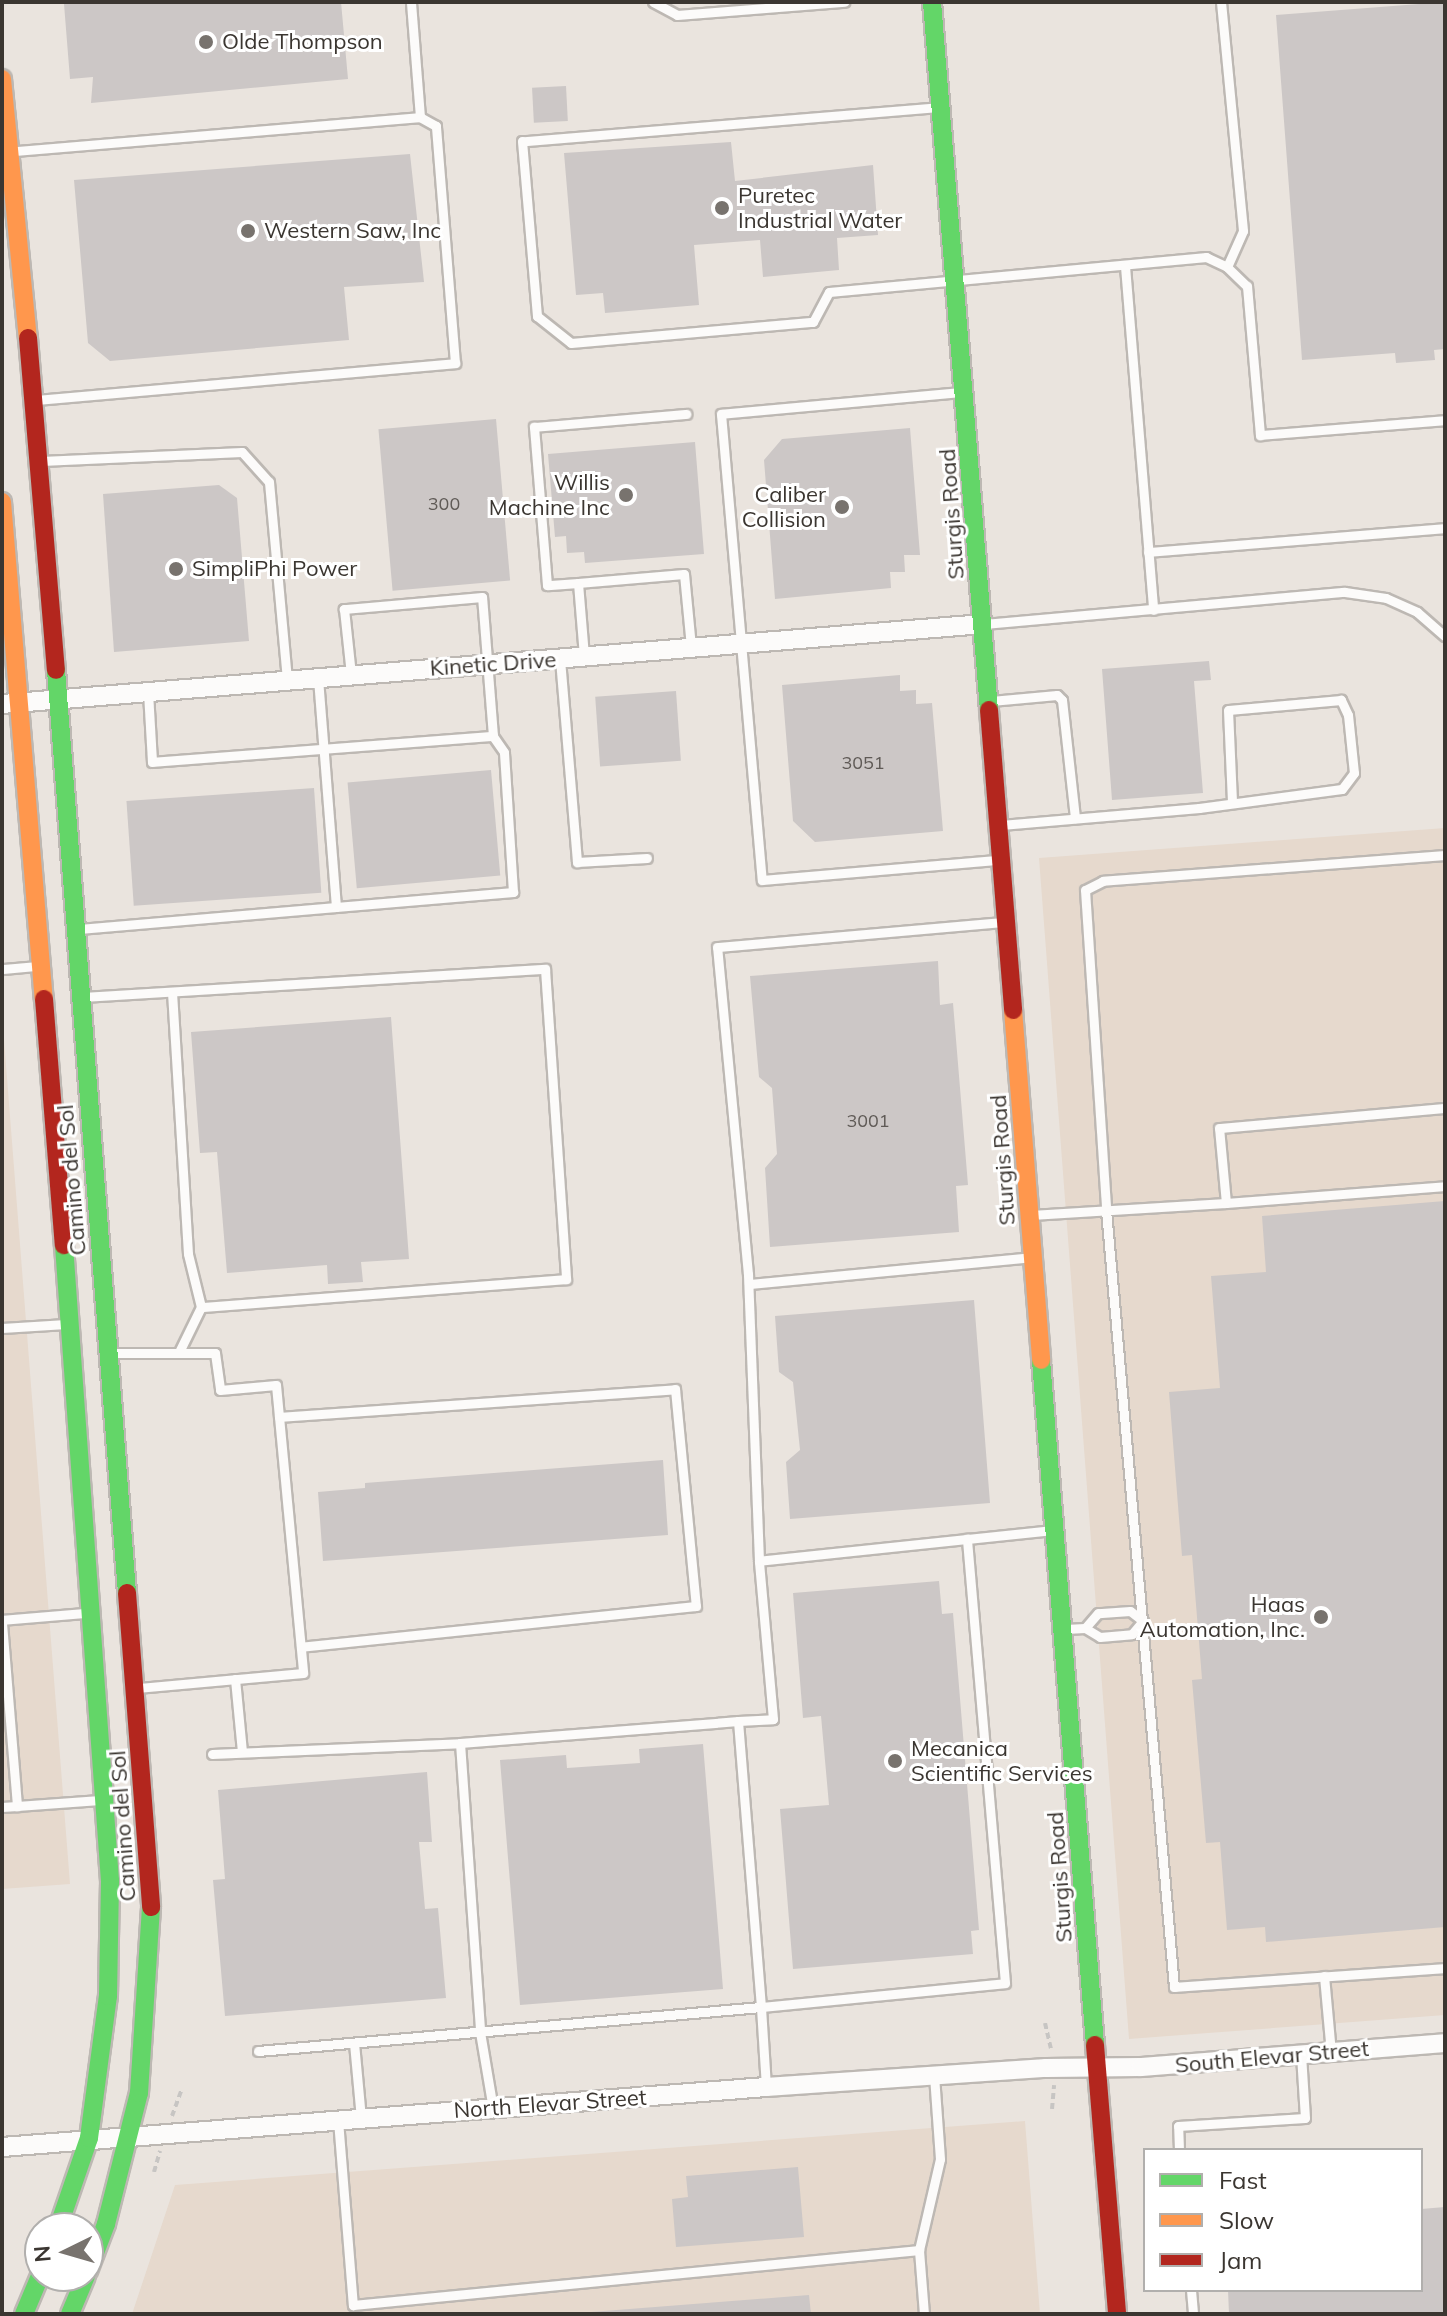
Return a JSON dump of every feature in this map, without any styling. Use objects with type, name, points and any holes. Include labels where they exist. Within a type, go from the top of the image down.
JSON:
[{"type":"street","name":"Sturgis Road","points":[[932,2],[1009,922],[1117,2314]]},
{"type":"street","name":"Camino del Sol","points":[[2,79],[58,697],[137,1688],[153,1930],[149,2018],[130,2136],[104,2219]]},
{"type":"street","name":"Camino del Sol","points":[[2,502],[11,702],[42,966],[73,1356],[110,1933],[89,2138],[64,2212]]},
{"type":"street","name":"Kinetic Drive","points":[[11,702],[984,624]]},
{"type":"street","points":[[73,1356],[110,1353]]},
{"type":"street","name":"South Elevar Street","points":[[1099,2067],[1445,2043]]},
{"type":"street","name":"North Elevar Street","points":[[2,2147],[766,2087],[1099,2067]]},
{"type":"street","points":[[24,2314],[33,2292]]},
{"type":"street","name":"Camino del Sol","points":[[70,2314],[79,2292]]},
{"type":"lane","points":[[411,2],[420,117]]},
{"type":"lane","points":[[653,2],[677,15],[844,2]]},
{"type":"lane","points":[[1221,2],[1243,231],[1227,267]]},
{"type":"lane","points":[[942,107],[522,141],[537,316],[571,343],[783,325],[813,322],[829,292],[1206,257],[1227,267],[1247,286],[1260,435],[1445,420]]},
{"type":"lane","points":[[7,151],[420,117],[436,126],[455,363],[32,400]]},
{"type":"lane","points":[[1125,266],[1153,610]]},
{"type":"lane","points":[[966,392],[721,414],[762,880],[1004,860]]},
{"type":"lane","points":[[686,414],[534,427],[547,585],[684,574],[691,647]]},
{"type":"lane","points":[[38,461],[242,452],[269,482],[287,679]]},
{"type":"lane","points":[[1148,552],[1445,528]]},
{"type":"lane","points":[[578,583],[584,656]]},
{"type":"lane","points":[[984,624],[1345,592],[1386,598],[1417,612],[1445,636]]},
{"type":"lane","points":[[76,930],[513,892],[504,752],[493,736],[482,597],[344,609],[351,675]]},
{"type":"lane","points":[[560,659],[577,862],[647,858]]},
{"type":"lane","points":[[318,677],[336,907]]},
{"type":"lane","points":[[147,690],[152,762],[493,736]]},
{"type":"lane","points":[[991,701],[1057,695],[1062,700],[1075,818]]},
{"type":"lane","points":[[1001,825],[1232,802],[1348,786],[1354,773],[1348,715],[1341,700],[1228,710],[1232,802]]},
{"type":"lane","points":[[1445,855],[1103,881],[1085,890],[1106,1210],[1174,1987],[1445,1968]]},
{"type":"lane","points":[[212,1754],[460,1743],[773,1719],[759,1561],[749,1284],[717,947],[1009,922]]},
{"type":"lane","points":[[2,969],[42,966]]},
{"type":"lane","points":[[81,997],[545,969],[566,1279],[201,1307]]},
{"type":"lane","points":[[172,992],[188,1254],[201,1307],[179,1352]]},
{"type":"lane","points":[[1226,1203],[1219,1128],[1445,1108]]},
{"type":"lane","points":[[1031,1215],[1445,1186]]},
{"type":"lane","points":[[749,1284],[1035,1257]]},
{"type":"lane","points":[[2,1328],[69,1324]]},
{"type":"lane","points":[[110,1353],[215,1353],[220,1390],[276,1385],[301,1647],[303,1673],[137,1688]]},
{"type":"lane","points":[[279,1417],[675,1389],[695,1591],[696,1606],[301,1647]]},
{"type":"lane","points":[[759,1561],[1057,1529]]},
{"type":"lane","points":[[258,2051],[1005,1983],[967,1539]]},
{"type":"lane","points":[[1085,1628],[1098,1613],[1130,1611],[1143,1621]]},
{"type":"lane","points":[[17,1806],[2,1621],[89,1613]]},
{"type":"lane","points":[[1065,1629],[1085,1628],[1100,1637],[1132,1634],[1143,1621]]},
{"type":"lane","points":[[235,1679],[242,1752]]},
{"type":"lane","points":[[738,1721],[766,2087]]},
{"type":"lane","points":[[460,1743],[480,2032],[493,2109]]},
{"type":"lane","points":[[2,1807],[103,1800]]},
{"type":"lane","points":[[1324,1976],[1331,2053]]},
{"type":"lane","points":[[354,2043],[361,2118]]},
{"type":"lane","points":[[1179,2148],[1178,2126],[1305,2118],[1301,2055]]},
{"type":"lane","points":[[924,2314],[919,2250],[940,2159],[934,2075]]},
{"type":"lane","points":[[338,2120],[353,2305],[919,2250]]},
{"type":"lane","points":[[1191,2292],[1193,2314]]},
{"type":"shaded area","points":[[1445,828],[1445,2015],[1129,2039],[1039,858]]},
{"type":"shaded area","points":[[2,1014],[70,1884],[2,1889]]},
{"type":"shaded area","points":[[1025,2121],[1040,2314],[132,2314],[175,2185]]},
{"type":"building","name":"Olde Thompson","points":[[45,2],[341,2],[348,79],[91,103],[93,77],[70,79],[64,4]]},
{"type":"building","points":[[1445,2],[1445,349],[1434,350],[1435,360],[1396,363],[1395,353],[1302,360],[1276,15]]},
{"type":"building","points":[[566,86],[568,121],[534,123],[532,88]]},
{"type":"building","name":"Puretec Industrial Water","points":[[731,142],[735,181],[873,165],[878,235],[837,238],[839,270],[763,277],[760,240],[694,245],[699,305],[605,313],[603,293],[576,295],[564,153]]},
{"type":"building","name":"Western Saw, Inc","points":[[410,154],[424,282],[344,287],[349,340],[110,361],[88,343],[74,180]]},
{"type":"building","points":[[496,419],[510,580],[393,591],[378,429]]},
{"type":"building","name":"Caliber Collision","points":[[910,428],[920,555],[904,555],[905,572],[890,572],[891,588],[775,599],[764,460],[782,439]]},
{"type":"building","name":"Willis Machine Inc","points":[[695,442],[704,554],[585,563],[584,552],[567,553],[566,536],[555,537],[548,454]]},
{"type":"building","name":"SimpliPhi Power","points":[[219,485],[237,498],[249,641],[114,652],[103,494]]},
{"type":"building","points":[[1209,661],[1211,680],[1194,681],[1203,793],[1112,800],[1102,669]]},
{"type":"building","points":[[900,675],[900,691],[916,690],[916,704],[932,703],[943,831],[815,842],[793,821],[782,685]]},
{"type":"building","points":[[676,691],[681,761],[600,766],[595,697]]},
{"type":"building","points":[[491,770],[500,876],[357,888],[348,783]]},
{"type":"building","points":[[314,788],[321,893],[134,906],[126,801]]},
{"type":"building","points":[[938,961],[940,1005],[953,1003],[968,1185],[956,1186],[959,1232],[770,1247],[765,1168],[777,1154],[772,1088],[759,1077],[750,976]]},
{"type":"building","points":[[391,1017],[409,1259],[361,1262],[363,1282],[328,1284],[327,1265],[227,1273],[217,1152],[200,1153],[191,1032]]},
{"type":"building","name":"Haas Automation, Inc.","points":[[1445,1201],[1445,1927],[1266,1942],[1265,1927],[1227,1930],[1220,1842],[1206,1843],[1192,1680],[1202,1679],[1192,1555],[1182,1556],[1169,1392],[1220,1388],[1211,1276],[1266,1272],[1262,1216]]},
{"type":"building","points":[[974,1300],[990,1503],[790,1519],[786,1462],[800,1450],[793,1382],[779,1372],[775,1316]]},
{"type":"building","points":[[663,1460],[668,1535],[323,1561],[318,1492],[365,1488],[365,1483]]},
{"type":"building","name":"Mecanica Scientific Services","points":[[939,1581],[942,1614],[953,1613],[979,1930],[971,1931],[973,1954],[793,1969],[780,1809],[829,1805],[821,1716],[803,1718],[793,1593]]},
{"type":"building","points":[[703,1744],[723,1989],[520,2005],[500,1760],[566,1755],[567,1768],[640,1763],[639,1749]]},
{"type":"building","points":[[427,1772],[432,1842],[419,1842],[425,1909],[438,1908],[446,1998],[225,2016],[213,1880],[225,1879],[218,1790]]},
{"type":"building","points":[[798,2167],[804,2237],[676,2247],[672,2199],[688,2197],[686,2176]]},
{"type":"building","points":[[1445,2207],[1445,2314],[1229,2314],[1228,2292],[1423,2292],[1423,2209]]},
{"type":"building","points":[[809,2295],[811,2314],[591,2314],[591,2312]]},
{"type":"traffic: fast","points":[[932,2],[989,710]]},
{"type":"traffic: fast","points":[[56,670],[127,1593]]},
{"type":"traffic: fast","points":[[64,1245],[110,1881],[108,1996],[89,2138],[64,2212]]},
{"type":"traffic: fast","points":[[1041,1360],[1095,2045]]},
{"type":"traffic: fast","points":[[104,2229],[139,2093],[151,1907]]},
{"type":"traffic: fast","points":[[24,2314],[33,2292]]},
{"type":"traffic: fast","points":[[70,2314],[79,2292]]},
{"type":"traffic: slow","points":[[2,79],[28,338]]},
{"type":"traffic: slow","points":[[2,502],[44,999]]},
{"type":"traffic: slow","points":[[1013,1010],[1041,1360]]},
{"type":"traffic: jam","points":[[28,338],[56,670]]},
{"type":"traffic: jam","points":[[989,710],[1013,1010]]},
{"type":"traffic: jam","points":[[44,999],[64,1245]]},
{"type":"traffic: jam","points":[[127,1593],[151,1907]]},
{"type":"traffic: jam","points":[[1095,2045],[1117,2314]]},
{"type":"place","name":"Olde Thompson","points":[[206,42]]},
{"type":"place","name":"Puretec Industrial Water","points":[[722,208]]},
{"type":"place","name":"Western Saw, Inc","points":[[248,231]]},
{"type":"place","name":"Willis Machine Inc","points":[[626,495]]},
{"type":"place","name":"Caliber Collision","points":[[842,507]]},
{"type":"place","name":"SimpliPhi Power","points":[[176,569]]},
{"type":"place","name":"Haas Automation, Inc.","points":[[1321,1617]]},
{"type":"place","name":"Mecanica Scientific Services","points":[[895,1761]]}]
